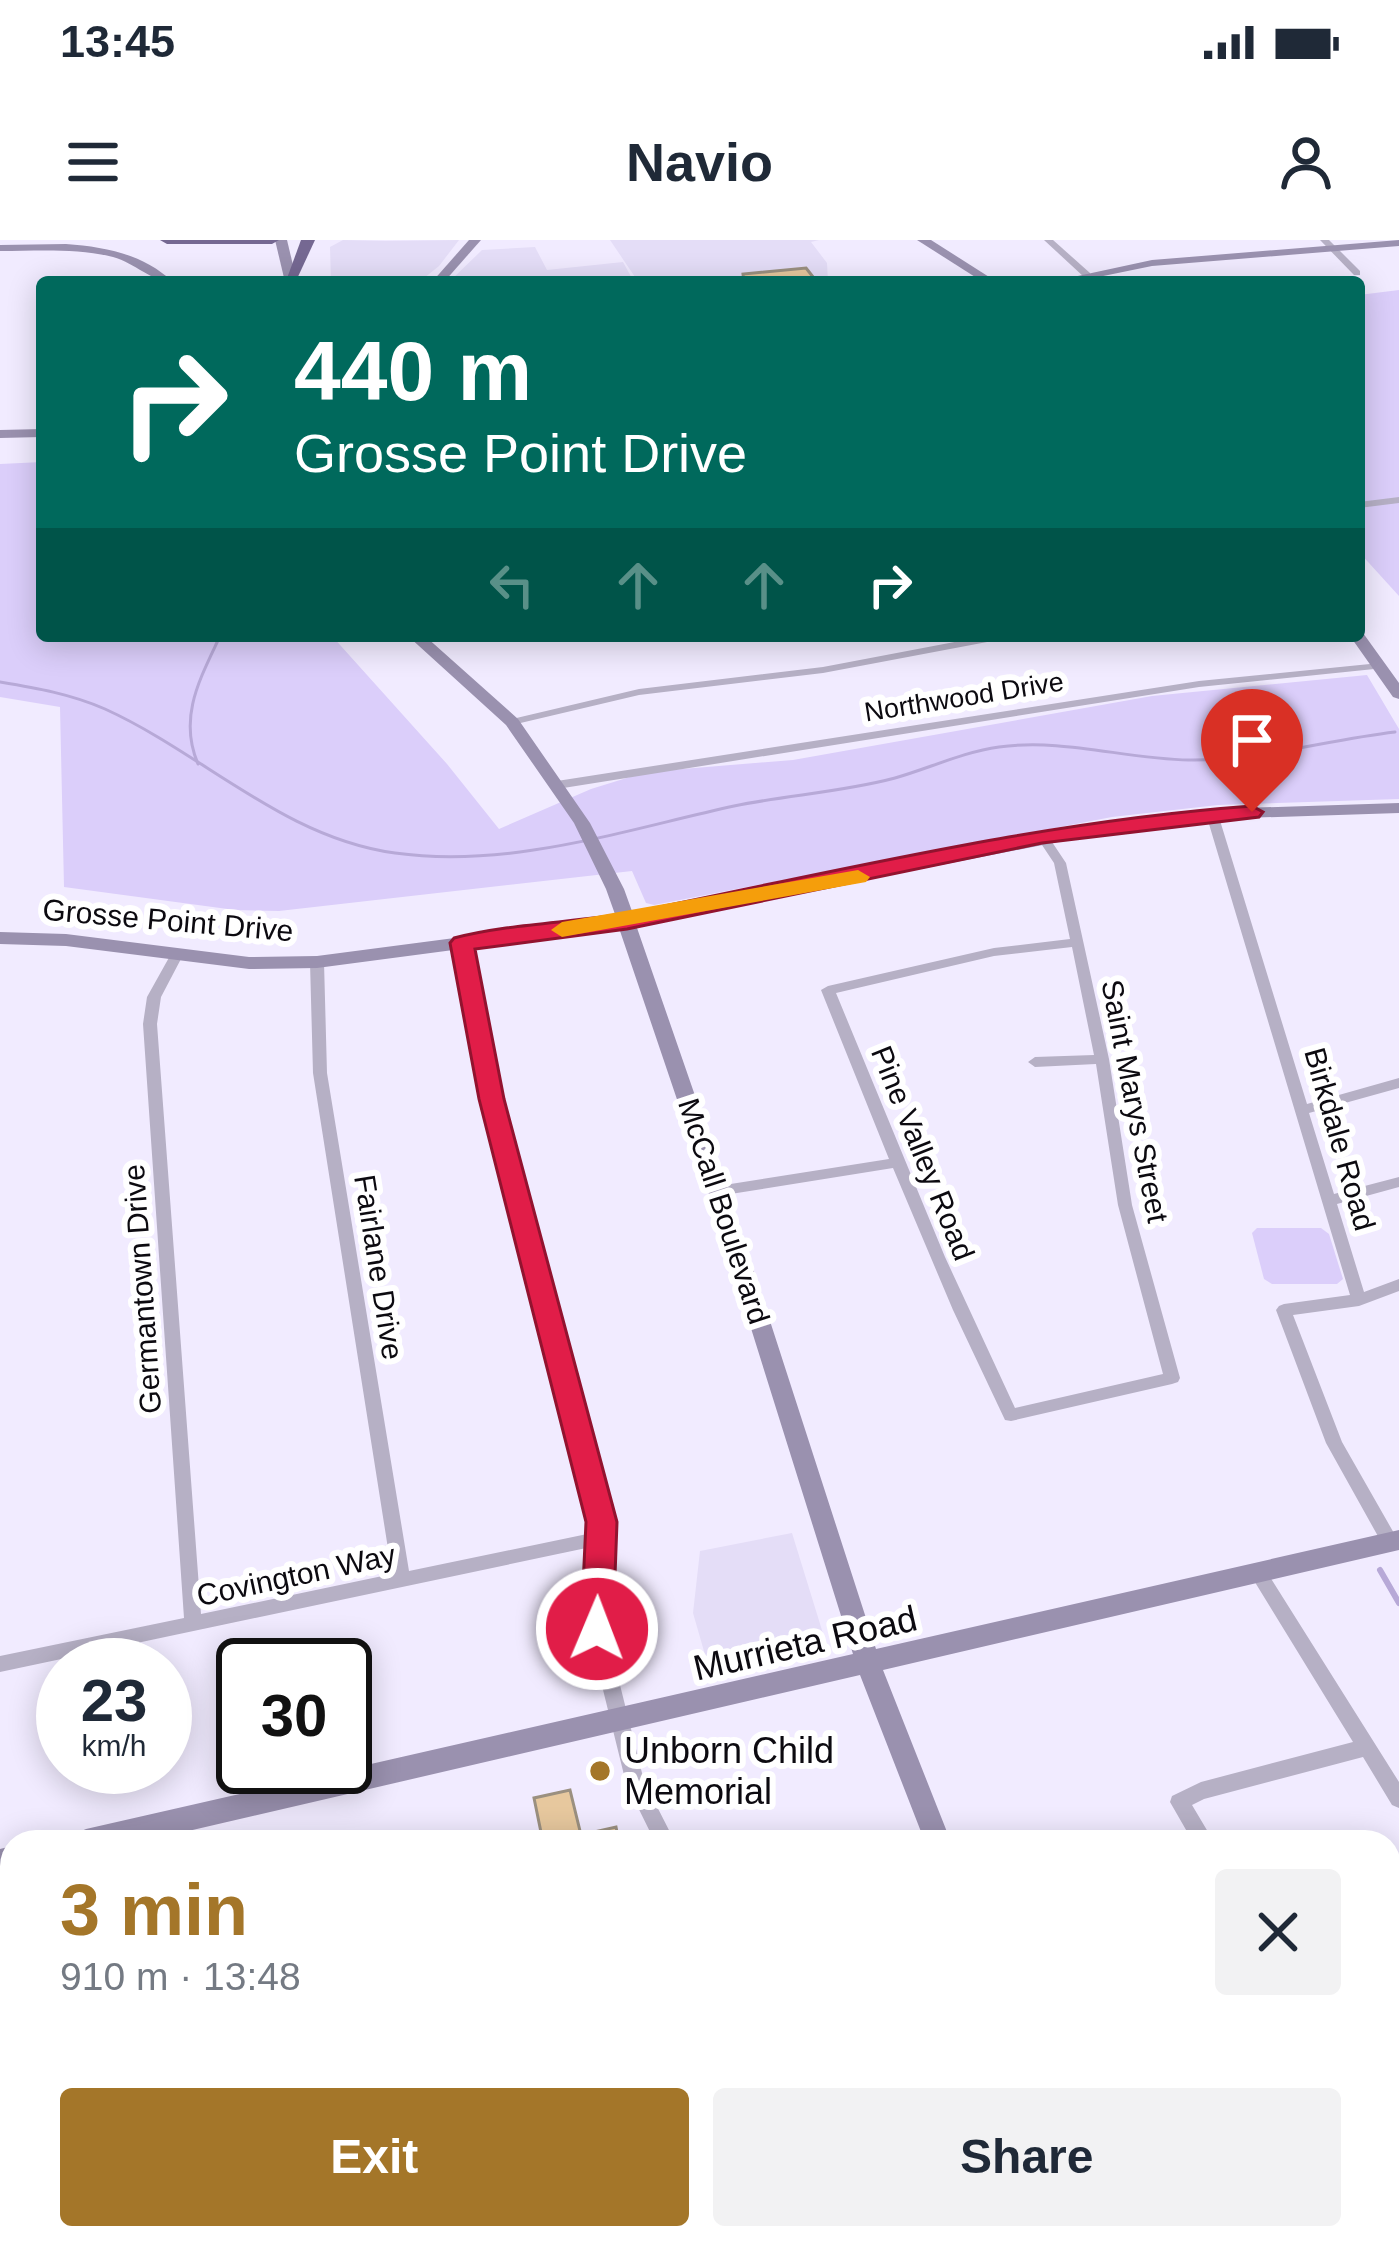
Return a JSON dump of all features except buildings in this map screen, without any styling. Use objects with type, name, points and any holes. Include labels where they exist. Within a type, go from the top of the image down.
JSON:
[{"type":"highway","points":[[166,240],[272,240]]},
{"type":"highway","points":[[293,276],[308,240]]},
{"type":"street","points":[[281,240],[290,276]]},
{"type":"street","points":[[443,276],[475,240]]},
{"type":"street","points":[[906,240],[963,276]]},
{"type":"street","points":[[923,240],[981,276]]},
{"type":"street","points":[[1048,240],[1087,275]]},
{"type":"street","points":[[1083,276],[1328,244],[1399,243]]},
{"type":"street","points":[[1328,244],[1357,273]]},
{"type":"street","points":[[0,248],[112,253],[151,267],[161,276]]},
{"type":"street","points":[[0,434],[36,433]]},
{"type":"street","points":[[1365,504],[1399,500]]},
{"type":"street","name":"McCall Boulevard","points":[[423,642],[512,722],[583,823],[601,859],[627,921],[718,1191],[869,1665],[933,1830]]},
{"type":"street","points":[[512,722],[639,692],[824,670],[971,642]]},
{"type":"street","points":[[1362,642],[1399,694]]},
{"type":"street","name":"Northwood Drive","points":[[557,785],[1199,684],[1380,666]]},
{"type":"street","name":"Grosse Point Drive","points":[[0,938],[66,940],[250,963],[316,962],[627,921],[1042,836],[1212,814],[1399,808]]},
{"type":"street","name":"Birkdale Road","points":[[1212,814],[1305,1109],[1359,1300]]},
{"type":"street","name":"Saint Marys Street","points":[[1042,836],[1060,863],[1102,1059],[1125,1205],[1172,1378]]},
{"type":"street","name":"Pine Valley Road","points":[[1078,942],[994,952],[828,990],[894,1162],[1011,1415],[1172,1378]]},
{"type":"street","points":[[462,943],[492,1099],[602,1538],[596,1580],[597,1629],[635,1783],[659,1830]]},
{"type":"street","name":"Germantown Drive","points":[[176,956],[154,997],[150,1024],[193,1624]]},
{"type":"street","name":"Fairlane Drive","points":[[316,962],[320,1073],[402,1580]]},
{"type":"street","points":[[1035,1062],[1102,1059]]},
{"type":"street","points":[[1305,1109],[1399,1083]]},
{"type":"street","points":[[718,1191],[894,1162]]},
{"type":"street","points":[[1331,1200],[1399,1182]]},
{"type":"street","points":[[1394,1541],[1334,1443],[1284,1310],[1359,1300],[1399,1285]]},
{"type":"street","name":"Covington Way","points":[[0,1664],[602,1538]]},
{"type":"street","name":"Murrieta Road","points":[[139,1830],[1394,1541]]},
{"type":"street","points":[[1259,1574],[1399,1799]]},
{"type":"street","points":[[1196,1830],[1179,1802],[1202,1791],[1364,1748]]},
{"type":"shaded area","points":[[343,240],[459,240],[426,276],[331,276],[330,247]]},
{"type":"shaded area","points":[[610,240],[819,240],[811,242],[827,263],[828,276],[634,276]]},
{"type":"shaded area","points":[[535,247],[547,270],[623,262],[631,276],[455,276],[482,250]]},
{"type":"shaded area","points":[[1399,290],[1399,596],[1365,559],[1365,294]]},
{"type":"shaded area","points":[[36,462],[36,642],[337,642],[499,829],[591,789],[646,772],[793,760],[1152,696],[1367,675],[1399,729],[1399,799],[1218,805],[1112,817],[654,905],[646,903],[632,871],[279,911],[235,910],[64,887],[60,707],[0,697],[0,464]]},
{"type":"shaded area","points":[[1257,1228],[1321,1228],[1329,1234],[1343,1279],[1337,1284],[1272,1284],[1264,1279],[1252,1233]]},
{"type":"shaded area","points":[[792,1533],[825,1640],[817,1653],[712,1679],[693,1613],[700,1551]]},
{"type":"waterway","points":[[197,761],[191,714],[217,642]]},
{"type":"waterway","points":[[0,682],[66,695],[105,709],[197,761]]},
{"type":"waterway","points":[[197,761],[281,813],[355,844],[395,853],[481,856],[566,845],[734,806],[875,783],[999,747],[1047,745],[1189,760],[1266,754],[1395,732]]},
{"type":"waterway","points":[[1380,1570],[1399,1603]]},
{"type":"slow traffic","points":[[562,930],[858,877]]},
{"type":"place","name":"Unborn Child Memorial","points":[[600,1771]]},
{"type":"route","points":[[597,1629],[602,1522],[512,1184],[462,943],[627,921],[916,866],[1042,836],[1156,819],[1252,812]]}]
